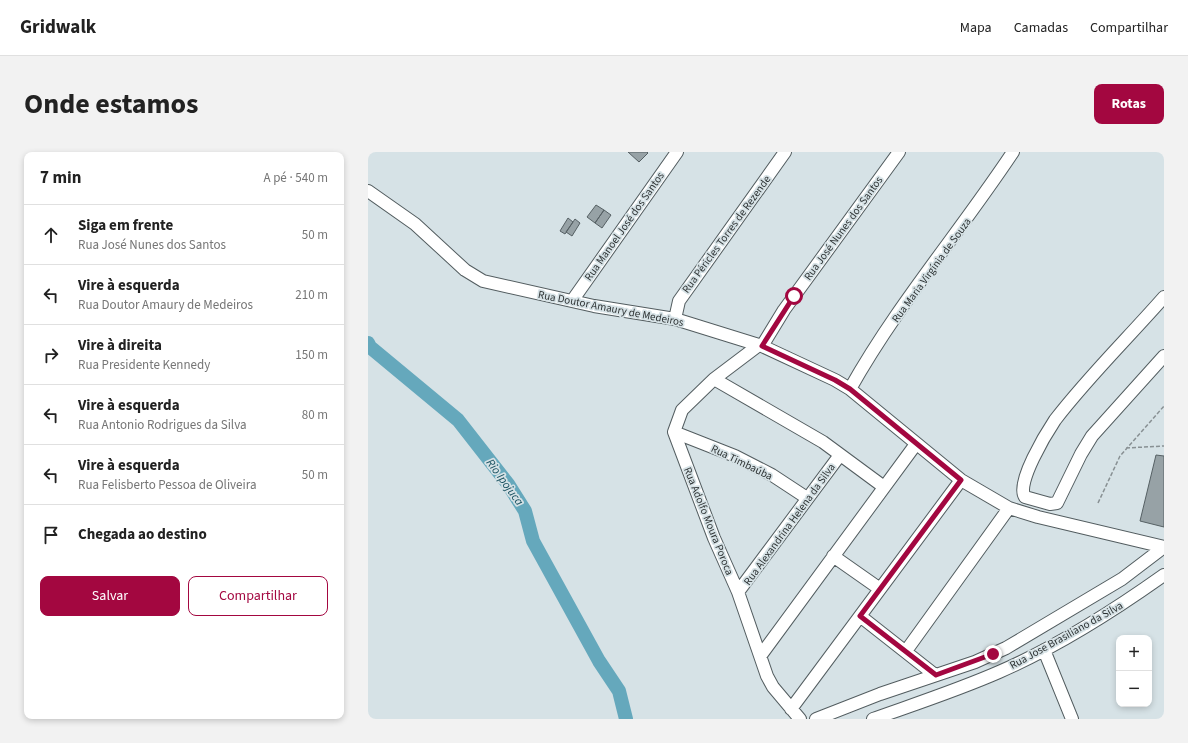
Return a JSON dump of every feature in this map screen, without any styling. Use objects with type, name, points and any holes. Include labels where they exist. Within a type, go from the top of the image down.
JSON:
[{"type":"street","name":"Rua Manoel José dos Santos","points":[[572,301],[677,152]]},
{"type":"street","name":"Rua Péricles Torres de Rezende","points":[[674,319],[679,301],[785,152]]},
{"type":"street","name":"Rua José Nunes dos Santos","points":[[761,345],[784,310],[899,152]]},
{"type":"street","name":"Rua Maria Virgínia de Souza","points":[[850,389],[877,344],[971,215],[1013,152]]},
{"type":"street","name":"Rua Doutor Amaury de Medeiros","points":[[368,191],[415,224],[473,276],[502,286],[572,301],[674,319],[761,345],[835,380],[850,389],[961,480],[1009,508],[1038,517],[1164,547]]},
{"type":"street","points":[[1164,297],[1054,422],[1029,468],[1022,490],[1025,496],[1050,504],[1057,503],[1081,454],[1092,436],[1164,356]]},
{"type":"street","points":[[674,432],[682,410],[714,379],[761,345]]},
{"type":"street","points":[[714,379],[738,394],[784,418],[840,455],[884,487]]},
{"type":"street","name":"Rua Timbaúba","points":[[674,432],[740,458],[772,475],[807,498]]},
{"type":"street","name":"Rua Adolfo Moura Poroca","points":[[674,432],[714,538],[738,592],[773,687],[800,719]]},
{"type":"street","points":[[761,655],[916,444]]},
{"type":"street","name":"Rua Alexandrina Helena da Silva","points":[[738,592],[840,455]]},
{"type":"street","points":[[791,709],[961,480]]},
{"type":"street","points":[[906,651],[1009,508]]},
{"type":"street","points":[[816,719],[975,662],[1006,648],[1122,579],[1164,547]]},
{"type":"street","points":[[833,556],[880,589]]},
{"type":"street","name":"Rua Jose Brasiliano da Silva","points":[[873,719],[998,673],[1044,650],[1107,614],[1164,575]]},
{"type":"street","points":[[860,616],[936,675]]},
{"type":"street","points":[[1044,650],[1072,719]]},
{"type":"path","points":[[1098,503],[1120,456],[1164,406]]},
{"type":"path","points":[[1126,448],[1164,446]]},
{"type":"building","points":[[628,152],[647,152],[648,153],[639,162]]},
{"type":"building","points":[[596,205],[604,210],[595,223],[587,217]]},
{"type":"building","points":[[604,210],[611,215],[602,228],[595,223]]},
{"type":"building","points":[[568,218],[573,222],[565,234],[560,231]]},
{"type":"building","points":[[575,219],[580,223],[572,236],[566,232]]},
{"type":"building","points":[[1156,455],[1164,456],[1164,527],[1140,521]]},
{"type":"waterway","name":"Rio Ipojuca","points":[[368,343],[370,347],[458,420],[508,484],[525,511],[533,541],[599,661],[619,691],[626,719]]},
{"type":"route","points":[[794,296],[762,346],[835,380],[850,389],[961,480],[860,616],[936,675],[975,662],[993,654]]}]
